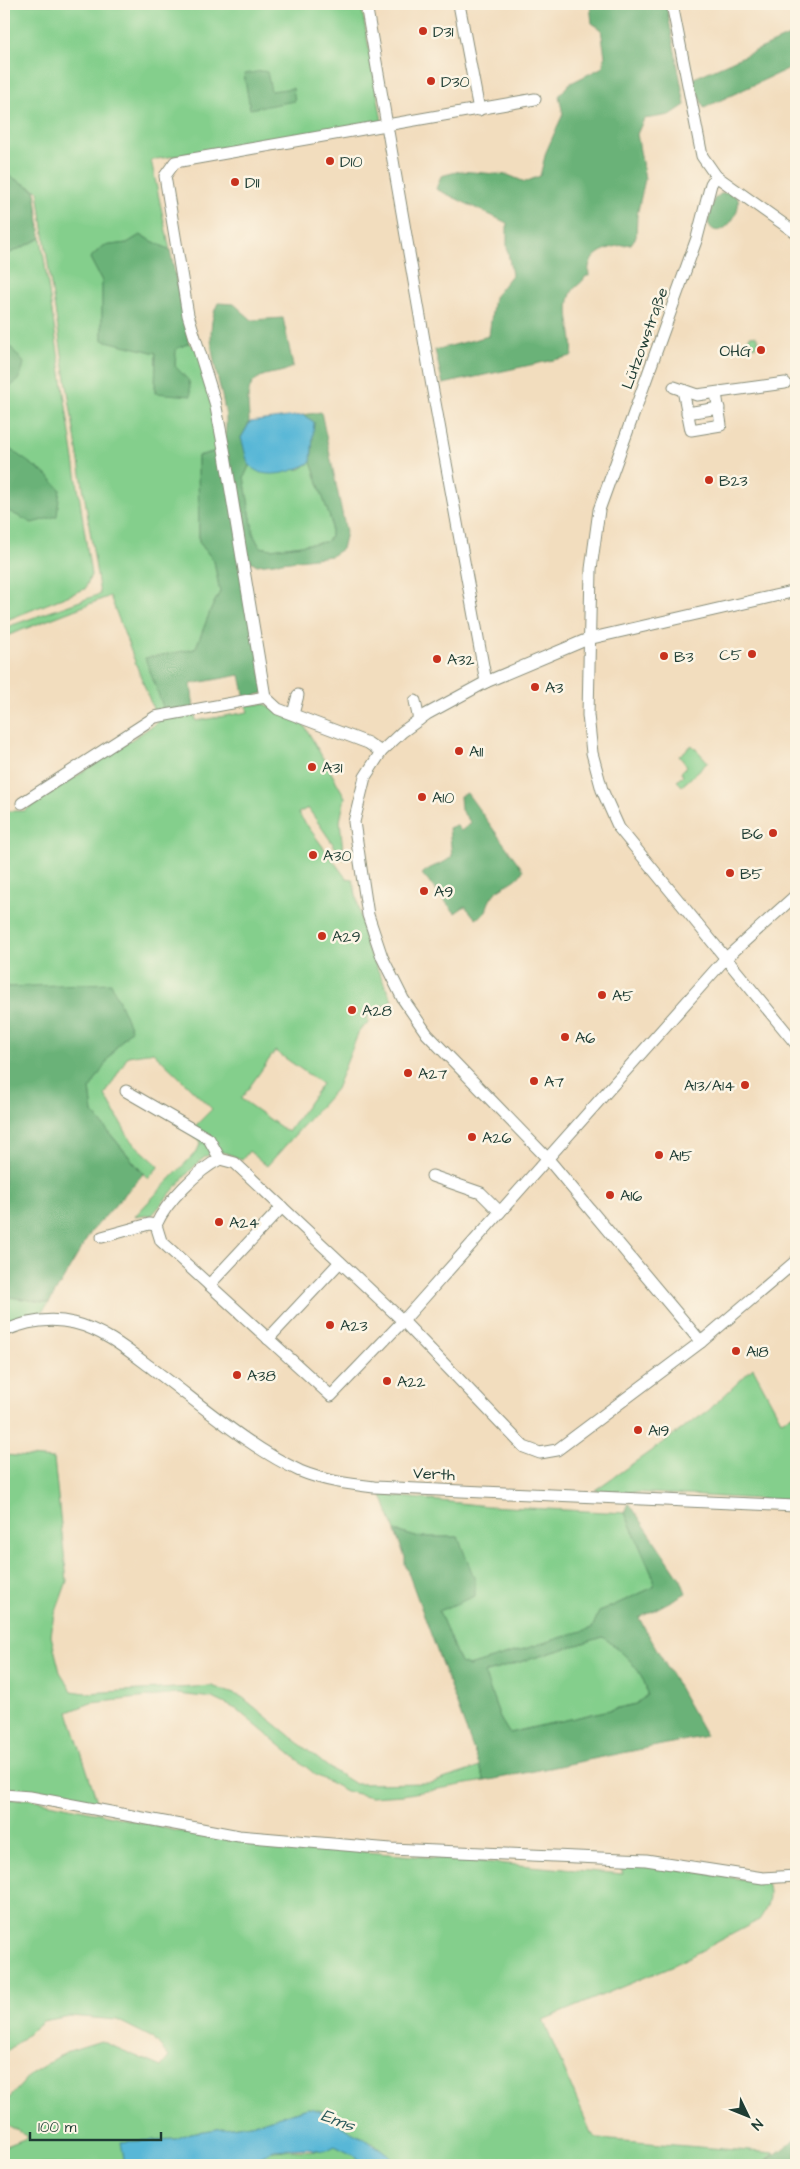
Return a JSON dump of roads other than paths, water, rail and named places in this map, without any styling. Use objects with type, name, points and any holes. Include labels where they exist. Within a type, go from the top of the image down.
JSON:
[{"type":"street","points":[[366,4],[432,386],[486,682]]},
{"type":"street","points":[[460,4],[478,110]]},
{"type":"street","points":[[672,4],[698,144],[702,156],[716,176],[796,233]]},
{"type":"street","points":[[381,752],[368,744],[278,709],[265,697],[242,546],[215,402],[188,315],[165,176],[175,162],[388,127],[536,99]]},
{"type":"street","name":"Lützowstraße","points":[[716,176],[711,184],[697,238],[599,510],[590,569],[588,715],[592,753],[602,790],[619,828],[796,1044]]},
{"type":"street","points":[[716,393],[721,425],[691,430],[678,388],[697,395],[785,383]]},
{"type":"street","points":[[687,413],[718,408]]},
{"type":"street","points":[[701,1342],[548,1159],[427,1034],[403,999],[382,957],[368,915],[354,822],[365,777],[381,752],[402,732],[419,720],[486,682],[588,639],[796,591]]},
{"type":"street","points":[[293,714],[298,695]]},
{"type":"street","points":[[22,803],[155,717],[265,697]]},
{"type":"street","points":[[415,701],[419,720]]},
{"type":"street","points":[[796,895],[726,960],[403,1321],[331,1396],[161,1241],[156,1225],[161,1214],[205,1167],[220,1159],[235,1163],[403,1321],[524,1447],[540,1454],[557,1450],[701,1342],[796,1261]]},
{"type":"street","points":[[126,1092],[209,1139],[220,1159]]},
{"type":"street","points":[[432,1176],[481,1193],[500,1212]]},
{"type":"street","points":[[209,1285],[282,1207]]},
{"type":"street","points":[[102,1237],[149,1224],[156,1225]]},
{"type":"street","points":[[268,1339],[340,1262]]},
{"type":"street","name":"Verth","points":[[4,1331],[26,1323],[57,1320],[93,1329],[112,1340],[270,1455],[301,1471],[324,1479],[374,1487],[796,1506]]},
{"type":"street","points":[[4,1796],[30,1797],[239,1836],[391,1849],[646,1860],[763,1878],[796,1876]]},
{"type":"water","points":[[303,415],[314,422],[311,462],[288,472],[270,474],[255,470],[249,464],[241,438],[250,422]]},
{"type":"water","points":[[308,2108],[327,2115],[382,2150],[399,2165],[366,2165],[351,2154],[335,2146],[325,2151],[307,2148],[274,2150],[245,2165],[125,2164],[121,2142],[176,2139],[190,2133],[258,2123]]},
{"type":"place","name":"D31","points":[[423,31]]},
{"type":"place","name":"D30","points":[[431,81]]},
{"type":"place","name":"D10","points":[[330,161]]},
{"type":"place","name":"D11","points":[[235,182]]},
{"type":"place","name":"OHG","points":[[761,350]]},
{"type":"place","name":"B23","points":[[709,480]]},
{"type":"place","name":"C5","points":[[752,654]]},
{"type":"place","name":"B3","points":[[664,656]]},
{"type":"place","name":"A32","points":[[437,659]]},
{"type":"place","name":"A3","points":[[535,687]]},
{"type":"place","name":"A11","points":[[459,751]]},
{"type":"place","name":"A31","points":[[312,767]]},
{"type":"place","name":"A10","points":[[422,797]]},
{"type":"place","name":"B6","points":[[773,833]]},
{"type":"place","name":"A30","points":[[313,855]]},
{"type":"place","name":"B5","points":[[730,873]]},
{"type":"place","name":"A9","points":[[424,891]]},
{"type":"place","name":"A29","points":[[322,936]]},
{"type":"place","name":"A5","points":[[602,995]]},
{"type":"place","name":"A28","points":[[352,1010]]},
{"type":"place","name":"A6","points":[[565,1037]]},
{"type":"place","name":"A27","points":[[408,1073]]},
{"type":"place","name":"A7","points":[[534,1081]]},
{"type":"place","name":"A13/A14","points":[[745,1085]]},
{"type":"place","name":"A26","points":[[472,1137]]},
{"type":"place","name":"A15","points":[[659,1155]]},
{"type":"place","name":"A16","points":[[610,1195]]},
{"type":"place","name":"A24","points":[[219,1222]]},
{"type":"place","name":"A23","points":[[330,1325]]},
{"type":"place","name":"A18","points":[[736,1351]]},
{"type":"place","name":"A38","points":[[237,1375]]},
{"type":"place","name":"A22","points":[[387,1381]]},
{"type":"place","name":"A19","points":[[638,1430]]},
{"type":"water label","name":"Ems","points":[[338,2120]]}]
